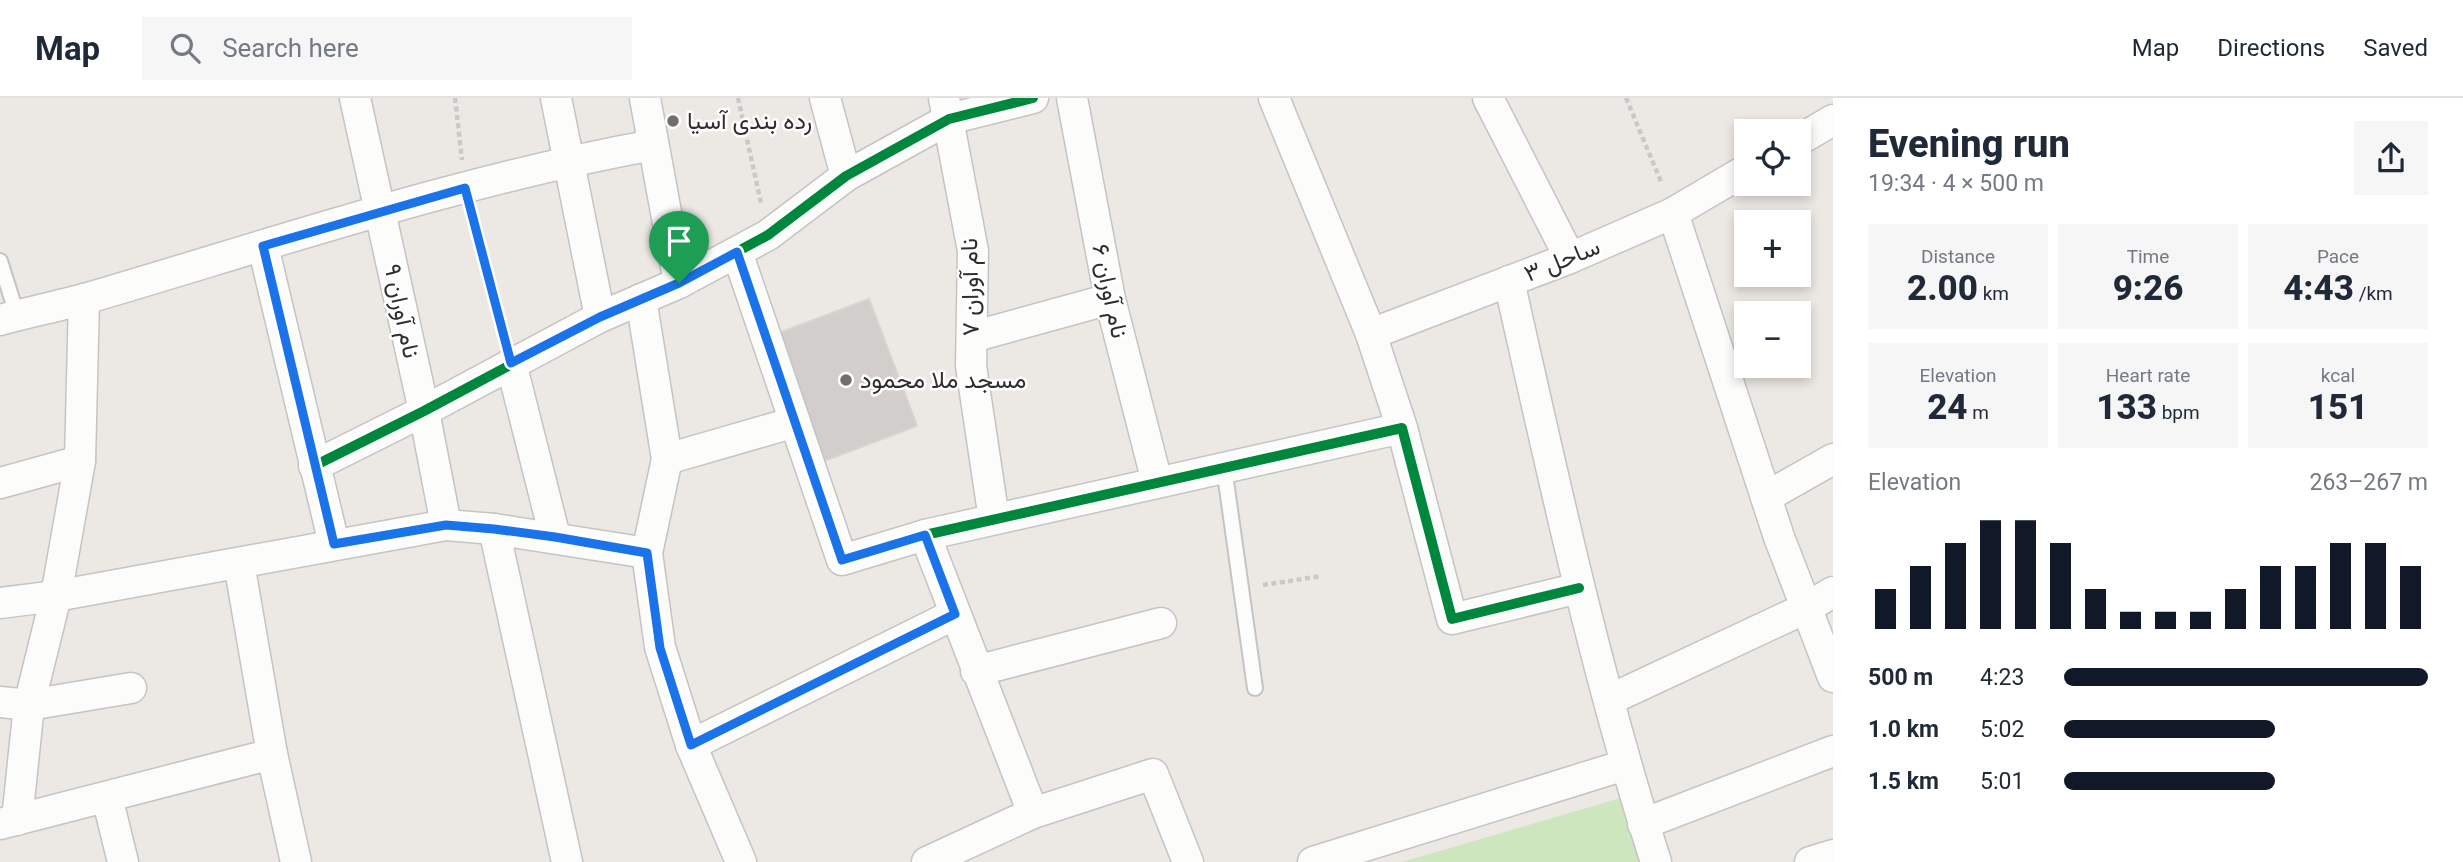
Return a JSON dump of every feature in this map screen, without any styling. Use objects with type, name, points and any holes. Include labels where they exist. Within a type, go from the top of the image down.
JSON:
[{"type":"street","name":"نام آوران ۹","points":[[355,98],[424,411],[446,525]]},
{"type":"street","points":[[556,98],[600,317]]},
{"type":"street","points":[[645,98],[679,283]]},
{"type":"street","points":[[825,98],[846,176]]},
{"type":"street","points":[[314,466],[600,317],[679,283],[768,235],[846,176],[946,108],[1033,98]]},
{"type":"street","name":"نام آوران ۶","points":[[1072,98],[1110,299],[1157,482]]},
{"type":"street","points":[[1275,98],[1371,334],[1402,428],[1452,619],[1579,588]]},
{"type":"street","points":[[1488,98],[1570,258]]},
{"type":"street","name":"نام آوران ۷","points":[[946,108],[974,251],[971,366],[994,519]]},
{"type":"street","points":[[1811,133],[1833,120]]},
{"type":"street","points":[[9,318],[84,299],[381,211],[568,160],[653,145]]},
{"type":"street","name":"ساحل ۳","points":[[1371,334],[1570,258],[1673,213],[1734,177]]},
{"type":"street","points":[[1673,213],[1766,497],[1833,677]]},
{"type":"street","points":[[263,246],[334,544]]},
{"type":"street","points":[[737,252],[842,560],[925,535],[1402,428]]},
{"type":"street","points":[[1509,281],[1579,588],[1625,765],[1656,862]]},
{"type":"street","points":[[84,299],[80,461],[56,596],[14,704],[8,822],[272,754]]},
{"type":"street","points":[[641,299],[667,459],[647,553],[660,648],[691,745],[735,860]]},
{"type":"street","points":[[972,337],[1110,299]]},
{"type":"street","points":[[511,363],[555,537]]},
{"type":"street","points":[[667,459],[795,422]]},
{"type":"street","points":[[1766,497],[1833,459]]},
{"type":"street","points":[[0,483],[80,461]]},
{"type":"street","points":[[0,603],[56,596],[446,525],[555,537],[647,553]]},
{"type":"street","points":[[494,529],[567,862]]},
{"type":"street","points":[[925,535],[1033,813]]},
{"type":"street","points":[[239,563],[272,754],[296,862]]},
{"type":"street","points":[[1609,700],[1806,608],[1833,592]]},
{"type":"street","points":[[691,745],[955,614]]},
{"type":"street","points":[[976,671],[1161,623]]},
{"type":"street","points":[[14,704],[131,688]]},
{"type":"street","points":[[1643,824],[1833,751]]},
{"type":"street","points":[[1313,862],[1625,765]]},
{"type":"street","points":[[927,862],[1033,813],[1153,774],[1188,862]]},
{"type":"street","points":[[107,797],[123,862]]},
{"type":"street","points":[[1810,862],[1833,855]]},
{"type":"lane","points":[[0,261],[9,318]]},
{"type":"lane","points":[[1224,467],[1255,688]]},
{"type":"path","points":[[455,98],[465,188],[511,363]]},
{"type":"path","points":[[738,98],[768,235]]},
{"type":"path","points":[[1626,98],[1673,213]]},
{"type":"path","points":[[1241,588],[1322,576]]},
{"type":"green space","points":[[1621,798],[1640,862],[1402,862]]},
{"type":"building","name":"مسجد ملا محمود","points":[[869,299],[917,426],[824,461],[776,334]]},
{"type":"cycle path","points":[[314,466],[600,317],[679,283],[768,235],[846,176],[949,119],[1033,98]]},
{"type":"cycle path","points":[[737,252],[842,560],[925,535],[1402,428],[1452,619],[1579,588]]},
{"type":"place","name":"رده بندی آسیا","points":[[673,121]]},
{"type":"place","name":"مسجد ملا محمود","points":[[846,380]]},
{"type":"route","points":[[465,188],[511,363],[600,317],[679,283],[737,252],[842,560],[925,535],[955,614],[691,745],[660,648],[647,553],[555,537],[446,525],[334,544],[263,246],[465,188]]}]
